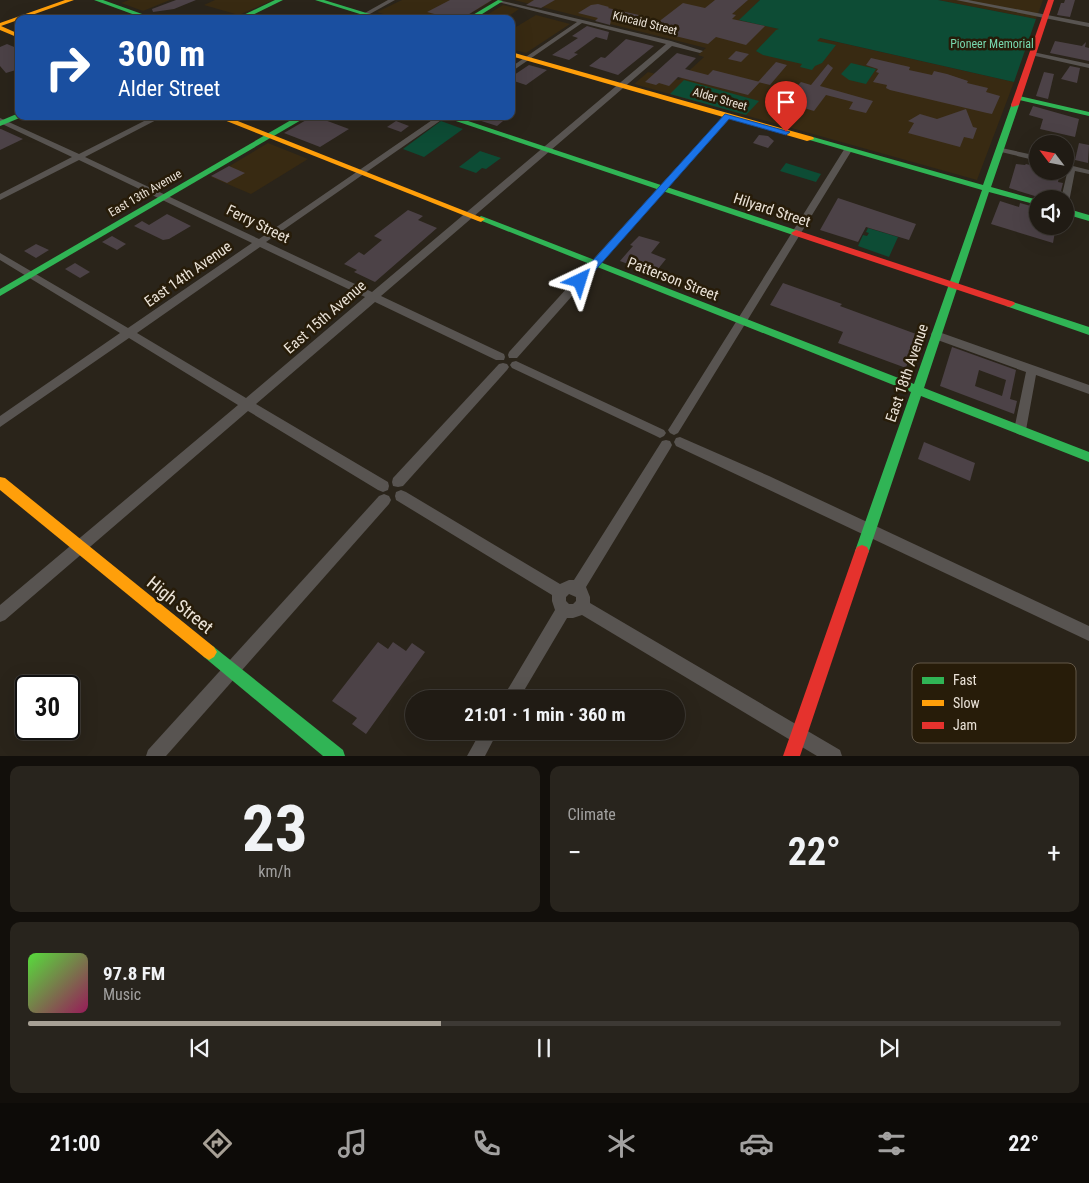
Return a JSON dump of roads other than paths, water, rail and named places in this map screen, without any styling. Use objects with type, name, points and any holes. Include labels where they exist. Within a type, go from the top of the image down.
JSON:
[{"type":"main road","points":[[17,15],[59,0]]},
{"type":"main road","points":[[32,15],[71,0]]},
{"type":"main road","points":[[96,0],[141,15]]},
{"type":"main road","points":[[247,15],[280,0]]},
{"type":"main road","points":[[255,15],[287,0]]},
{"type":"main road","points":[[318,0],[369,15]]},
{"type":"main road","points":[[475,15],[498,0]]},
{"type":"main road","name":"East 18th Avenue","points":[[791,756],[1051,0]]},
{"type":"main road","points":[[0,21],[15,16]]},
{"type":"main road","points":[[0,27],[15,21]]},
{"type":"main road","points":[[0,27],[15,34]]},
{"type":"main road","name":"Alder Street","points":[[515,55],[1029,201]]},
{"type":"main road","points":[[1018,97],[1089,114]]},
{"type":"main road","points":[[1,122],[15,117]]},
{"type":"main road","name":"Patterson Street","points":[[228,120],[1089,457]]},
{"type":"main road","name":"East 13th Avenue","points":[[0,293],[33,276],[297,120]]},
{"type":"main road","name":"Hilyard Street","points":[[456,120],[1089,331]]},
{"type":"main road","points":[[1074,214],[1089,218]]},
{"type":"main road","name":"High Street","points":[[0,482],[337,756]]},
{"type":"street","points":[[366,14],[392,0]]},
{"type":"street","name":"Kincaid Street","points":[[498,0],[700,51]]},
{"type":"street","points":[[959,0],[1089,25]]},
{"type":"street","points":[[515,67],[582,21]]},
{"type":"street","name":"East 15th Avenue","points":[[0,615],[671,43]]},
{"type":"street","points":[[1033,54],[1089,66]]},
{"type":"street","points":[[515,360],[594,264],[728,116]]},
{"type":"street","points":[[0,197],[152,120]]},
{"type":"street","name":"East 14th Avenue","points":[[0,422],[438,120]]},
{"type":"street","name":"Ferry Street","points":[[1,122],[165,197],[373,297],[502,362]]},
{"type":"street","points":[[1000,149],[1029,157]]},
{"type":"street","points":[[398,482],[508,354],[515,360],[674,446],[677,436],[742,322],[848,150]]},
{"type":"street","points":[[1074,168],[1089,172]]},
{"type":"street","points":[[0,256],[247,404],[383,493],[395,500],[401,496],[403,488],[398,482],[392,481],[383,493],[231,669],[154,756]]},
{"type":"street","points":[[936,335],[1089,390]]},
{"type":"street","points":[[1020,430],[1032,369]]},
{"type":"street","points":[[677,436],[1089,634]]},
{"type":"street","points":[[577,589],[663,439]]},
{"type":"street","points":[[401,496],[560,592]]},
{"type":"street","points":[[568,587],[577,589],[583,596],[581,606],[573,611],[564,609],[558,601],[560,592],[568,587]]},
{"type":"street","points":[[581,606],[834,756]]},
{"type":"street","points":[[515,690],[564,609]]},
{"type":"street","points":[[475,756],[485,740]]},
{"type":"park label","name":"Pioneer Memorial","points":[[992,44]]}]
